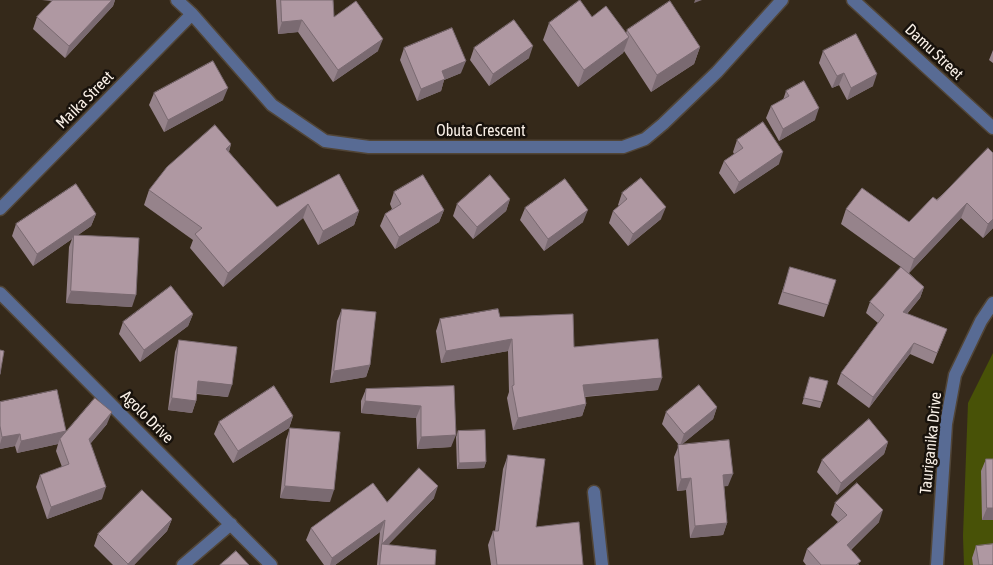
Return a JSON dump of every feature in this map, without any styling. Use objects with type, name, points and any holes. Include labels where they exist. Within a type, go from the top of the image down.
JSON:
[{"type":"street","name":"Obuta Crescent","points":[[177,0],[192,14],[272,104],[325,141],[369,147],[623,148],[645,139],[663,124],[716,72],[782,0]]},
{"type":"street","name":"Damu Street","points":[[853,0],[993,128]]},
{"type":"street","name":"Maika Street","points":[[0,209],[192,14]]},
{"type":"street","name":"Agolo Drive","points":[[0,293],[271,565]]},
{"type":"street","name":"Tauriganika Drive","points":[[937,565],[946,424],[954,375],[981,321],[993,303]]},
{"type":"street","points":[[594,492],[602,565]]},
{"type":"street","points":[[183,565],[231,524]]},
{"type":"green space","points":[[993,353],[993,565],[964,565],[963,536],[968,403]]},
{"type":"building","points":[[53,0],[112,0],[69,46],[37,17]]},
{"type":"building","points":[[281,0],[333,0],[334,17],[356,1],[383,39],[338,70],[302,20],[282,22]]},
{"type":"building","points":[[580,0],[592,17],[606,6],[629,37],[584,70],[549,23]]},
{"type":"building","points":[[670,1],[700,47],[657,75],[627,30]]},
{"type":"building","points":[[514,20],[533,46],[493,74],[474,48]]},
{"type":"building","points":[[452,28],[466,61],[442,71],[445,79],[421,89],[404,48]]},
{"type":"building","points":[[856,34],[877,74],[851,88],[844,73],[837,76],[823,51]]},
{"type":"building","points":[[213,61],[228,88],[168,120],[154,93]]},
{"type":"building","points":[[804,81],[819,108],[783,129],[771,106],[789,96],[786,91]]},
{"type":"building","points":[[763,122],[783,152],[739,182],[724,161],[743,148],[737,140]]},
{"type":"building","points":[[215,125],[231,144],[226,149],[277,207],[339,174],[359,211],[323,231],[308,204],[228,273],[195,234],[202,228],[149,190],[167,167]]},
{"type":"building","points":[[988,148],[993,153],[993,219],[988,224],[967,203],[914,259],[846,209],[862,188],[909,222],[933,197],[937,200]]},
{"type":"building","points":[[423,175],[444,210],[399,237],[385,214],[401,204],[394,192]]},
{"type":"building","points":[[490,175],[510,199],[477,227],[457,204]]},
{"type":"building","points":[[641,178],[666,207],[633,234],[613,211],[627,199],[622,193]]},
{"type":"building","points":[[565,179],[588,210],[548,239],[525,208]]},
{"type":"building","points":[[76,184],[96,214],[37,254],[16,224]]},
{"type":"building","points":[[74,235],[139,238],[136,295],[71,291]]},
{"type":"building","points":[[790,267],[836,280],[828,305],[783,292]]},
{"type":"building","points":[[901,267],[924,287],[903,312],[947,329],[937,353],[914,343],[873,397],[841,373],[884,315],[870,302]]},
{"type":"building","points":[[171,286],[193,314],[144,350],[123,322]]},
{"type":"building","points":[[342,309],[376,312],[370,365],[334,371]]},
{"type":"building","points":[[498,309],[500,317],[573,314],[574,347],[658,339],[662,378],[583,385],[586,404],[518,418],[512,386],[514,385],[512,339],[446,351],[440,319]]},
{"type":"building","points":[[179,340],[237,347],[232,385],[198,381],[196,401],[172,398]]},
{"type":"building","points":[[0,350],[4,351],[0,374]]},
{"type":"building","points":[[810,377],[828,381],[822,402],[804,398]]},
{"type":"building","points":[[699,385],[717,407],[684,434],[666,412]]},
{"type":"building","points":[[274,386],[293,416],[238,451],[219,422]]},
{"type":"building","points":[[454,386],[456,435],[421,437],[421,406],[365,401],[366,389]]},
{"type":"building","points":[[57,390],[66,431],[21,441],[20,434],[2,437],[0,402]]},
{"type":"building","points":[[95,398],[112,412],[89,439],[106,487],[51,507],[40,475],[69,464],[60,439]]},
{"type":"building","points":[[869,419],[888,442],[841,483],[822,460]]},
{"type":"building","points":[[290,428],[340,432],[334,490],[285,486]]},
{"type":"building","points":[[485,430],[486,462],[459,463],[458,431]]},
{"type":"building","points":[[729,440],[733,474],[723,475],[727,523],[695,526],[691,478],[681,479],[678,445]]},
{"type":"building","points":[[508,455],[545,459],[536,527],[579,522],[583,565],[497,565],[493,531],[498,531]]},
{"type":"building","points":[[986,459],[993,459],[993,508],[987,508]]},
{"type":"building","points":[[419,468],[438,486],[382,544],[385,520],[332,558],[311,528],[373,483],[387,502]]},
{"type":"building","points":[[857,483],[883,510],[847,545],[861,561],[856,565],[821,565],[807,549],[847,515],[835,503]]},
{"type":"building","points":[[142,490],[172,519],[128,564],[98,534]]},
{"type":"building","points":[[382,544],[436,550],[435,565],[380,565]]},
{"type":"building","points":[[993,544],[993,565],[979,565],[976,546]]},
{"type":"building","points":[[236,551],[249,565],[220,565]]}]
